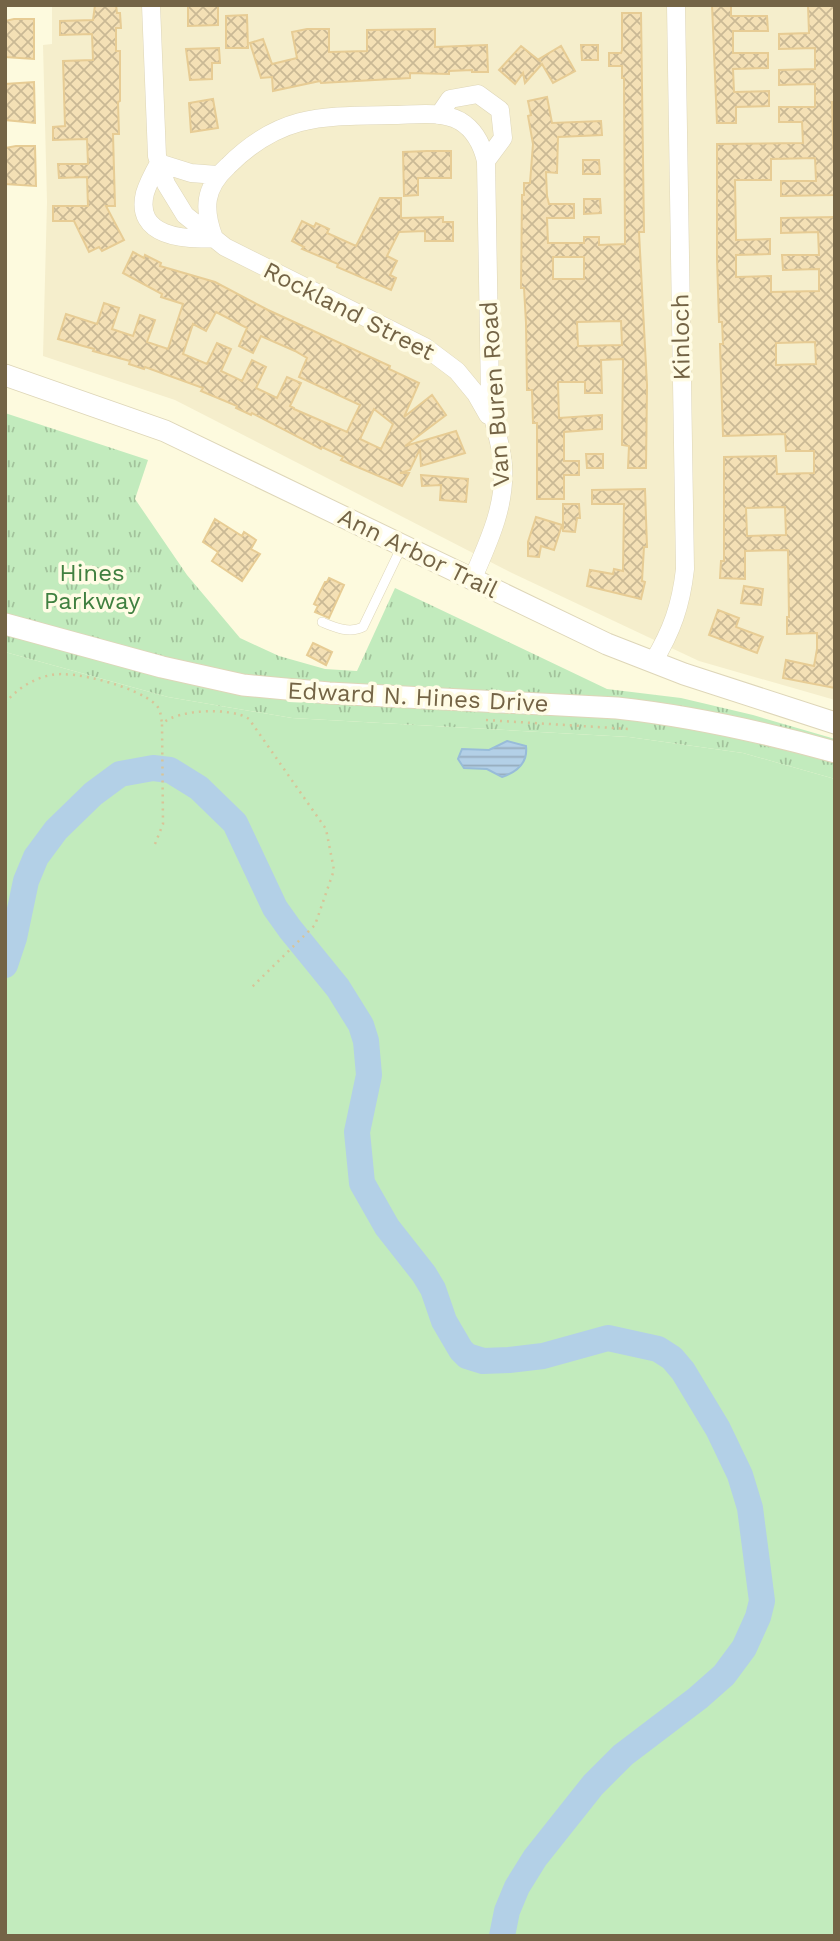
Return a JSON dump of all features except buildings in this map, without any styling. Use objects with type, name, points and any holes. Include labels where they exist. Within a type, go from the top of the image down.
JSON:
[{"type":"street","name":"Rockland Street","points":[[152,5],[159,163],[166,184],[185,215],[225,247],[425,347],[446,361],[476,394],[495,431]]},
{"type":"street","name":"Kinloch","points":[[653,662],[676,618],[685,569],[676,5]]},
{"type":"street","name":"Van Buren Road","points":[[439,115],[450,99],[478,94],[500,110],[503,138],[486,161]]},
{"type":"street","name":"Van Buren Road","points":[[217,175],[258,139],[295,123],[334,116],[439,115],[450,117],[471,129],[478,138],[486,161],[489,395],[503,464],[501,503],[495,527],[472,580]]},
{"type":"street","name":"Rockland Street","points":[[159,163],[145,193],[144,203],[148,219],[163,233],[195,239],[214,239]]},
{"type":"street","points":[[159,163],[191,173],[217,175],[206,209],[214,239]]},
{"type":"street","name":"Ann Arbor Trail","points":[[5,375],[165,431],[607,644],[684,674],[835,723]]},
{"type":"street","name":"Edward N. Hines Drive","points":[[5,624],[162,667],[243,685],[329,693],[643,711],[758,732],[835,752]]},
{"type":"lane","points":[[322,622],[338,629],[357,630],[363,627],[402,546]]},
{"type":"path","points":[[5,703],[15,692],[33,680],[53,674],[69,674],[135,692],[155,704],[161,712],[164,788],[163,824],[155,844]]},
{"type":"path","points":[[162,724],[168,718],[180,714],[231,711],[249,719],[326,829],[334,870],[315,925],[250,989]]},
{"type":"shaded area","points":[[52,5],[835,5],[835,700],[699,661],[512,573],[175,400],[43,356],[47,202],[43,45],[52,44]]},
{"type":"green space","name":"Hines Parkway","points":[[5,413],[148,460],[135,499],[187,575],[240,638],[279,656],[325,669],[357,671],[395,588],[607,689],[681,698],[835,739],[835,779],[743,753],[629,737],[292,718],[168,697],[5,652]]},
{"type":"green space","points":[[5,652],[168,697],[292,718],[629,737],[743,753],[835,779],[835,1936],[5,1936]]},
{"type":"water","points":[[507,741],[526,746],[526,752],[520,766],[502,777],[487,769],[464,768],[458,759],[462,749],[489,750]]},
{"type":"waterway","points":[[5,965],[14,938],[26,881],[36,857],[56,830],[93,794],[120,774],[153,768],[170,770],[199,788],[235,823],[275,908],[338,988],[361,1025],[366,1041],[369,1075],[357,1132],[362,1183],[387,1227],[433,1289],[444,1321],[461,1350],[467,1356],[483,1361],[509,1360],[543,1356],[608,1338],[658,1349],[672,1358],[683,1371],[718,1429],[740,1475],[750,1508],[762,1601],[758,1617],[744,1648],[724,1675],[623,1755],[593,1785],[535,1858],[517,1887],[507,1911],[502,1936]]}]
